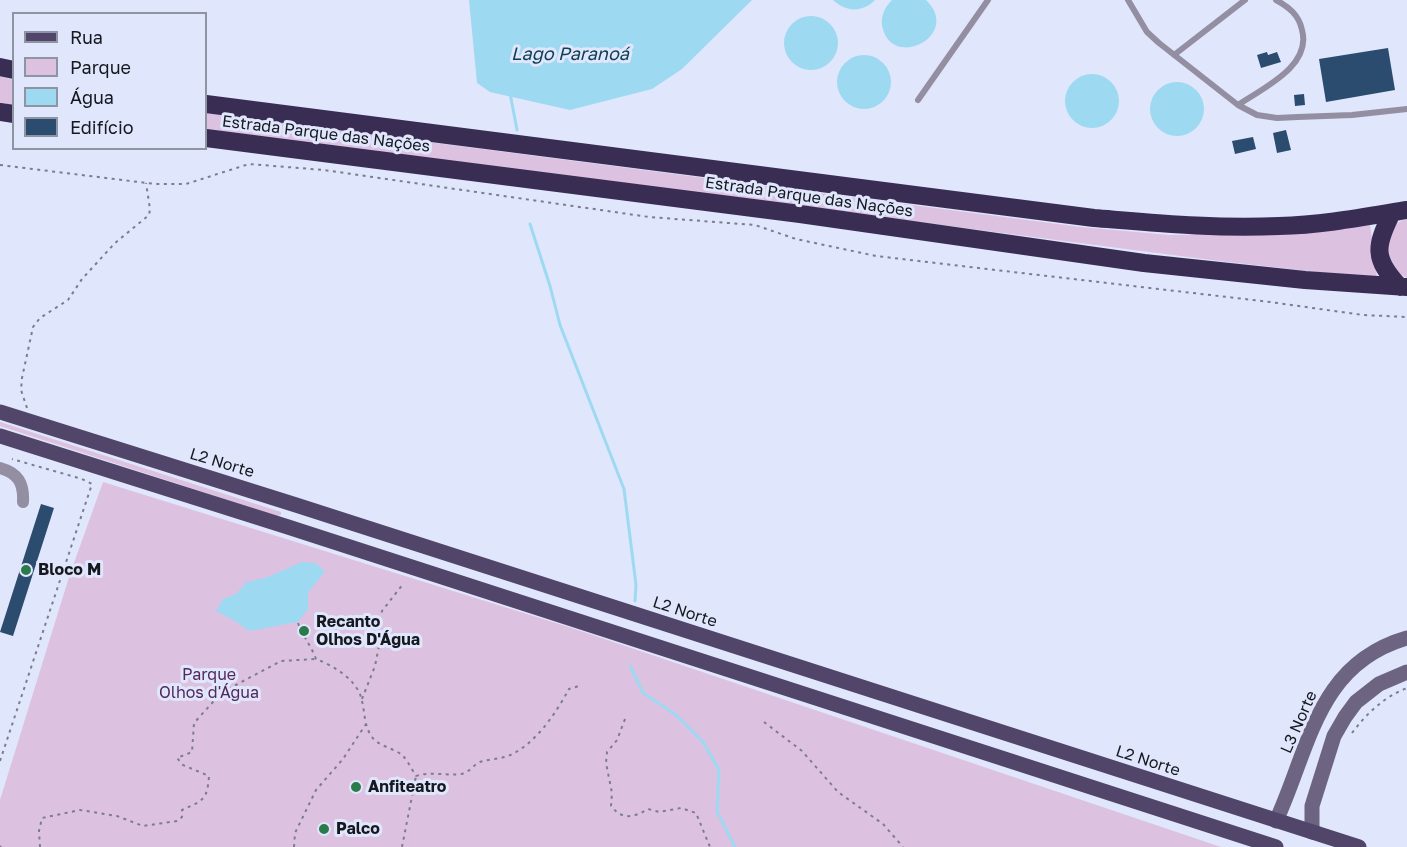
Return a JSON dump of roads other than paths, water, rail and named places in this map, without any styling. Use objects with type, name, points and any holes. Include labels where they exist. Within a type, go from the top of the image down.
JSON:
[{"type":"highway","name":"Estrada Parque das Nações","points":[[207,104],[1094,218],[1195,226],[1244,227],[1334,222],[1400,211]]},
{"type":"highway","name":"Estrada Parque das Nações","points":[[207,138],[800,214],[1144,263],[1305,280],[1403,287]]},
{"type":"highway","points":[[1400,211],[1380,237],[1380,255],[1385,272],[1403,287]]},
{"type":"main road","name":"L2 Norte","points":[[0,412],[1359,847]]},
{"type":"main road","points":[[0,436],[288,526],[1268,846]]},
{"type":"main road","points":[[288,526],[296,505]]},
{"type":"main road","name":"L3 Norte","points":[[1276,821],[1314,723],[1322,706],[1338,683],[1358,663],[1387,644],[1407,638]]},
{"type":"main road","points":[[1312,832],[1312,806],[1334,736],[1345,717],[1356,702],[1379,684],[1407,672]]},
{"type":"street","points":[[0,468],[11,471],[19,478],[24,488],[24,502]]},
{"type":"lane","points":[[918,100],[988,0]]},
{"type":"lane","points":[[1128,0],[1147,32],[1174,56],[1239,105],[1257,115],[1277,118],[1352,115],[1407,109]]},
{"type":"lane","points":[[1174,56],[1245,0]]},
{"type":"lane","points":[[1239,105],[1286,72],[1300,55],[1305,41],[1297,15],[1276,0]]},
{"type":"water","name":"Lago Paranoá","points":[[469,0],[752,0],[682,69],[652,89],[570,110],[490,92],[477,83]]},
{"type":"water","points":[[833,0],[875,0],[865,7],[849,9]]},
{"type":"water","points":[[892,0],[926,0],[935,13],[936,26],[921,44],[909,47],[897,46],[888,39],[882,25],[882,18],[885,8]]},
{"type":"water","points":[[806,16],[816,16],[826,20],[834,28],[838,43],[834,58],[826,66],[816,70],[806,70],[796,66],[788,58],[784,48],[784,38],[788,28],[796,20]]},
{"type":"water","points":[[859,55],[869,55],[879,59],[887,67],[891,82],[887,97],[879,105],[869,109],[859,109],[849,105],[841,97],[837,87],[837,77],[841,67],[849,59]]},
{"type":"water","points":[[1087,74],[1097,74],[1111,82],[1117,91],[1119,101],[1117,111],[1111,120],[1097,128],[1087,128],[1070,116],[1065,106],[1065,96],[1077,79]]},
{"type":"water","points":[[1172,82],[1182,82],[1192,86],[1200,94],[1204,109],[1200,124],[1192,132],[1182,136],[1172,136],[1162,132],[1154,124],[1150,114],[1150,104],[1154,94],[1162,86]]},
{"type":"water","points":[[302,562],[316,563],[325,572],[308,592],[308,609],[298,622],[249,631],[216,611],[223,599],[236,594],[247,582],[265,578]]},
{"type":"waterway","points":[[510,93],[517,130]]},
{"type":"waterway","points":[[530,224],[560,325],[624,489],[636,585],[635,601]]},
{"type":"waterway","points":[[630,666],[643,693],[676,715],[703,742],[719,770],[717,811],[735,847]]},
{"type":"place","name":"Bloco M","points":[[26,570]]},
{"type":"place","name":"Recanto Olhos D'Água","points":[[304,631]]},
{"type":"place","name":"Anfiteatro","points":[[356,787]]},
{"type":"place","name":"Palco","points":[[324,829]]},
{"type":"park label","name":"Parque Olhos d'Água","points":[[209,684]]}]
